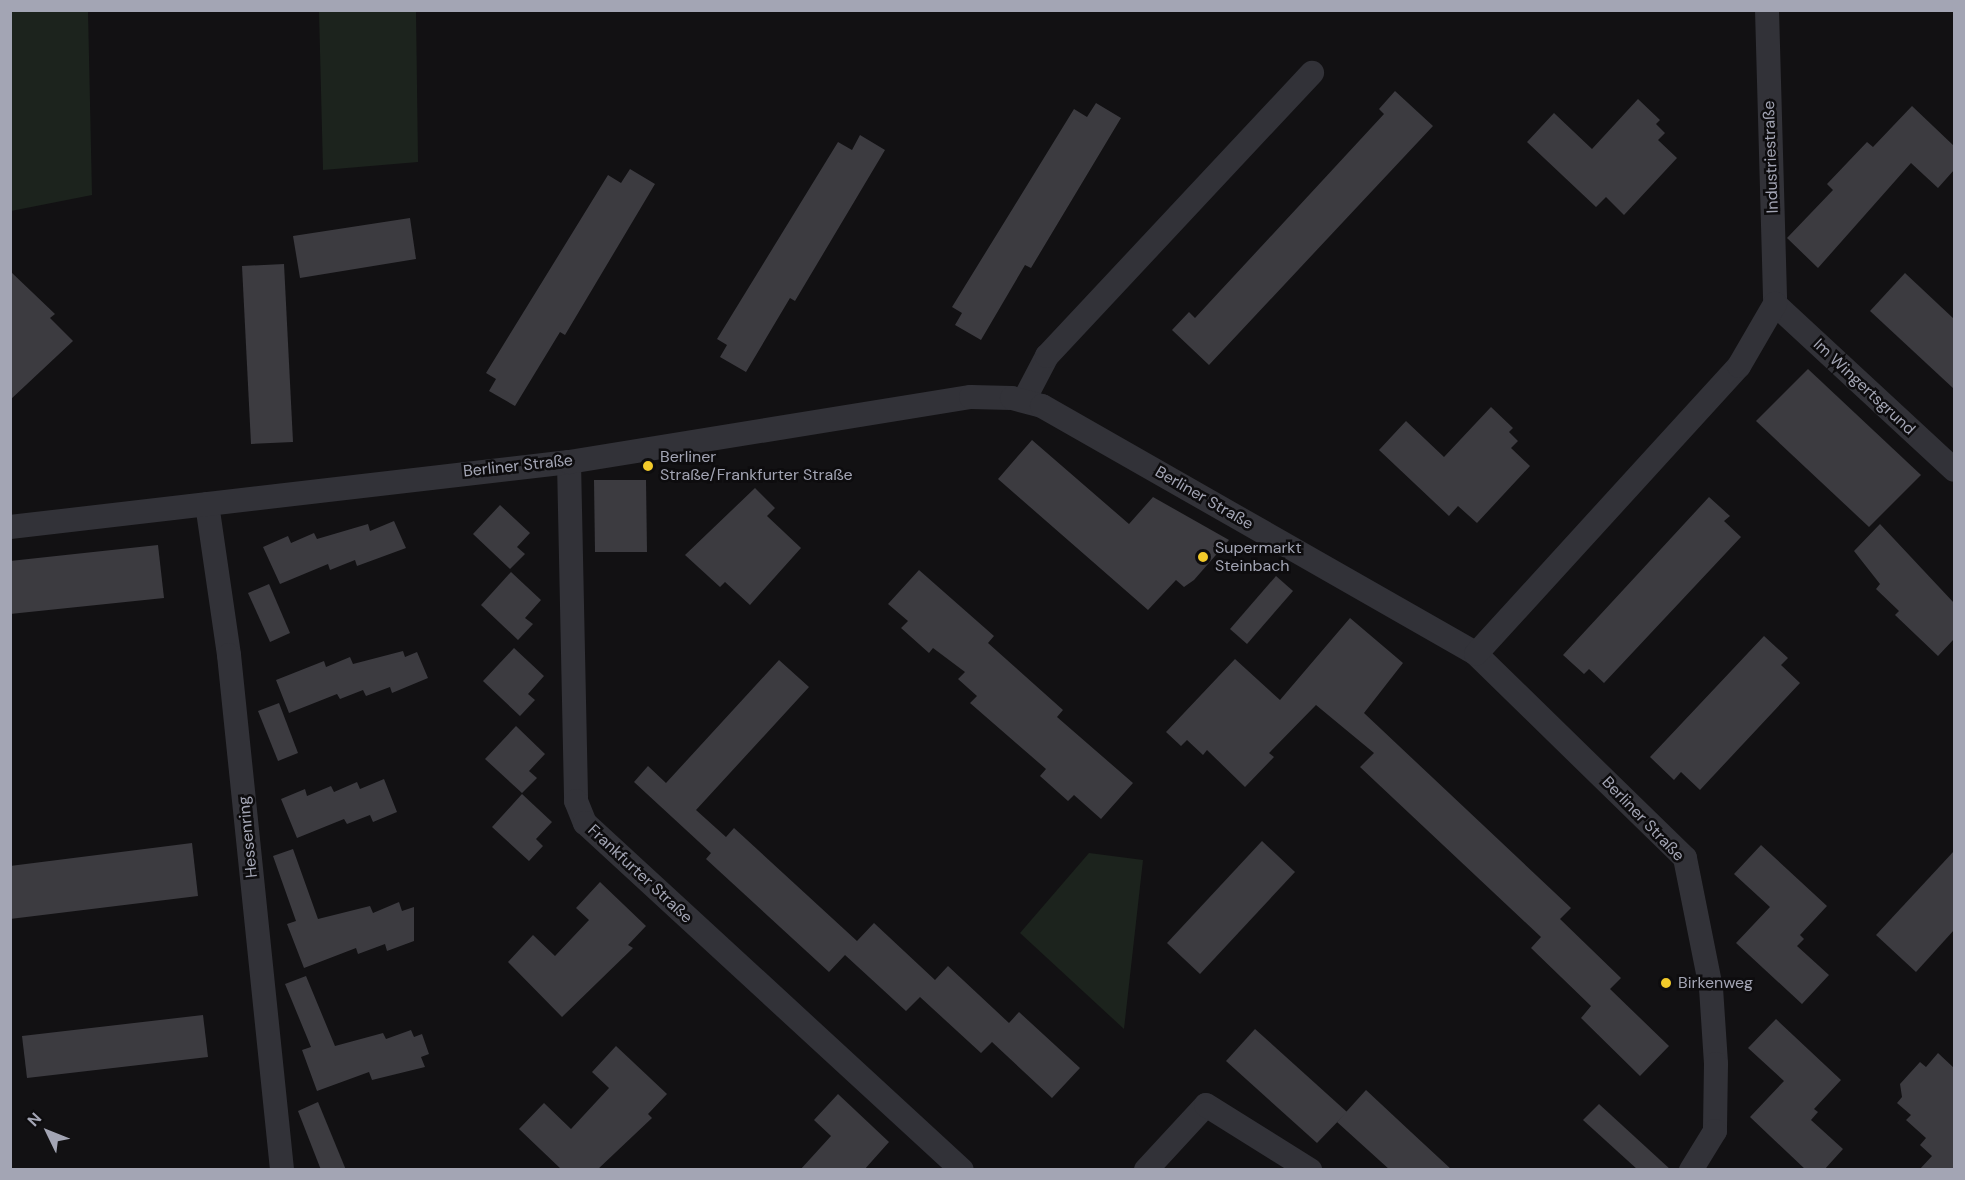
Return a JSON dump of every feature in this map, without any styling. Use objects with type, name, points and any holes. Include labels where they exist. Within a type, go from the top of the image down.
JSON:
[{"type":"street","name":"Industriestraße","points":[[1767,10],[1774,304]]},
{"type":"street","points":[[1024,400],[1047,356],[1312,73]]},
{"type":"street","name":"Im Wingertsgrund","points":[[1774,304],[1954,470]]},
{"type":"street","points":[[1476,654],[1739,366],[1774,304]]},
{"type":"street","name":"Berliner Straße","points":[[10,526],[569,462],[970,397],[1024,400],[1062,417],[1476,654],[1685,858],[1711,988],[1716,1064],[1714,1131],[1691,1170]]},
{"type":"street","name":"Frankfurter Straße","points":[[569,462],[576,801],[585,823],[962,1170]]},
{"type":"street","name":"Hessenring","points":[[207,504],[232,688],[282,1170]]},
{"type":"street","points":[[1146,1170],[1206,1105],[1310,1170]]},
{"type":"shaded area","points":[[11,10],[88,11],[92,195],[11,211]]},
{"type":"shaded area","points":[[319,11],[416,11],[418,162],[323,170]]},
{"type":"shaded area","points":[[1089,853],[1143,860],[1124,1029],[1020,933]]},
{"type":"building","points":[[1395,91],[1433,126],[1209,365],[1172,330],[1189,312],[1195,318],[1384,114],[1379,109]]},
{"type":"building","points":[[1638,99],[1660,120],[1656,124],[1665,133],[1658,140],[1677,158],[1624,215],[1606,197],[1596,207],[1527,142],[1554,113],[1592,149]]},
{"type":"building","points":[[1096,103],[1121,118],[1031,268],[1025,265],[981,340],[955,325],[962,313],[952,307],[1074,109],[1087,117]]},
{"type":"building","points":[[1912,106],[1954,146],[1954,170],[1938,188],[1911,163],[1818,268],[1787,238],[1833,190],[1827,184],[1867,142],[1873,147]]},
{"type":"building","points":[[860,135],[885,150],[795,301],[790,298],[746,372],[720,357],[727,345],[717,339],[838,142],[852,150]]},
{"type":"building","points":[[630,169],[655,184],[565,335],[560,332],[515,406],[489,391],[496,379],[486,373],[608,175],[621,183]]},
{"type":"building","points":[[410,218],[416,259],[300,278],[293,236]]},
{"type":"building","points":[[284,264],[293,442],[251,444],[242,266]]},
{"type":"building","points":[[10,271],[55,314],[50,318],[73,341],[10,400]]},
{"type":"building","points":[[1905,273],[1954,319],[1954,389],[1870,311]]},
{"type":"building","points":[[1808,369],[1921,475],[1869,527],[1756,421]]},
{"type":"building","points":[[1491,407],[1513,428],[1509,432],[1518,441],[1511,448],[1530,466],[1477,523],[1458,506],[1449,516],[1379,450],[1406,421],[1444,457]]},
{"type":"building","points":[[1032,440],[1129,524],[1153,497],[1229,540],[1194,580],[1184,587],[1176,580],[1148,610],[998,479]]},
{"type":"building","points":[[594,480],[646,480],[647,552],[595,552]]},
{"type":"building","points":[[755,488],[775,508],[767,516],[801,548],[750,605],[725,582],[720,587],[685,555]]},
{"type":"building","points":[[1709,497],[1730,516],[1724,521],[1741,537],[1604,683],[1589,669],[1584,674],[1563,655]]},
{"type":"building","points":[[500,505],[530,533],[517,547],[525,554],[510,569],[473,534]]},
{"type":"building","points":[[394,521],[406,548],[357,566],[355,560],[330,570],[328,564],[280,584],[263,547],[288,536],[291,543],[314,533],[317,539],[368,524],[370,531]]},
{"type":"building","points":[[1880,524],[1954,603],[1954,639],[1938,656],[1895,615],[1899,611],[1876,589],[1880,584],[1854,551]]},
{"type":"building","points":[[158,545],[164,598],[10,614],[10,561]]},
{"type":"building","points":[[919,570],[994,636],[988,643],[1063,710],[1057,717],[1133,783],[1101,819],[1074,795],[1068,801],[1040,776],[1046,769],[970,703],[977,696],[958,679],[965,672],[933,648],[929,653],[901,628],[908,621],[888,604]]},
{"type":"building","points":[[511,572],[541,600],[525,618],[533,624],[518,640],[481,605]]},
{"type":"building","points":[[1276,576],[1293,591],[1247,644],[1230,629]]},
{"type":"building","points":[[269,584],[290,633],[270,642],[248,593]]},
{"type":"building","points":[[1350,618],[1403,663],[1364,713],[1571,908],[1560,919],[1621,978],[1610,989],[1669,1046],[1640,1076],[1581,1018],[1591,1006],[1531,948],[1541,937],[1360,767],[1374,753],[1316,705],[1269,753],[1274,757],[1245,787],[1207,750],[1203,755],[1187,740],[1181,746],[1166,732],[1235,659],[1280,700]]},
{"type":"building","points":[[1764,636],[1788,658],[1781,665],[1800,683],[1700,790],[1681,772],[1674,780],[1650,757]]},
{"type":"building","points":[[514,648],[544,676],[528,694],[535,700],[520,716],[483,681]]},
{"type":"building","points":[[403,651],[405,657],[417,652],[428,678],[392,693],[390,687],[366,696],[363,690],[340,699],[337,694],[289,713],[276,680],[324,661],[326,667],[350,657],[353,664]]},
{"type":"building","points":[[779,660],[809,687],[696,810],[726,837],[734,828],[857,941],[874,923],[935,980],[948,966],[1009,1023],[1019,1012],[1080,1068],[1052,1098],[992,1042],[981,1053],[920,997],[906,1011],[845,955],[829,972],[706,859],[711,853],[634,782],[648,766],[666,783]]},
{"type":"building","points":[[279,703],[298,753],[278,761],[258,711]]},
{"type":"building","points":[[516,726],[545,754],[529,771],[537,778],[522,793],[485,759]]},
{"type":"building","points":[[384,779],[397,812],[373,822],[370,815],[347,824],[344,819],[297,838],[281,799],[305,789],[307,796],[331,786],[334,792],[357,782],[360,789]]},
{"type":"building","points":[[522,794],[552,822],[536,839],[543,846],[529,861],[492,827]]},
{"type":"building","points":[[1262,841],[1295,872],[1200,974],[1167,943]]},
{"type":"building","points":[[192,843],[198,896],[10,919],[10,866]]},
{"type":"building","points":[[1761,845],[1827,906],[1800,935],[1804,939],[1797,946],[1829,975],[1802,1004],[1736,943],[1770,907],[1734,874]]},
{"type":"building","points":[[293,849],[318,919],[370,906],[373,913],[399,902],[402,911],[414,907],[414,941],[387,951],[385,944],[358,954],[356,948],[304,968],[287,924],[296,921],[273,856]]},
{"type":"building","points":[[1954,851],[1954,930],[1916,972],[1876,935]]},
{"type":"building","points":[[600,882],[646,926],[628,945],[633,948],[562,1017],[508,962],[533,935],[555,956],[589,920],[576,908]]},
{"type":"building","points":[[306,976],[335,1046],[383,1033],[386,1039],[411,1030],[414,1037],[422,1034],[429,1054],[421,1057],[425,1067],[372,1080],[369,1072],[317,1091],[302,1050],[311,1047],[285,984]]},
{"type":"building","points":[[203,1015],[208,1057],[27,1078],[22,1036]]},
{"type":"building","points":[[1776,1019],[1841,1080],[1814,1109],[1818,1112],[1811,1120],[1843,1149],[1824,1170],[1806,1170],[1750,1117],[1784,1081],[1748,1048]]},
{"type":"building","points":[[1255,1029],[1347,1112],[1317,1143],[1226,1061]]},
{"type":"building","points":[[616,1046],[667,1094],[648,1114],[652,1118],[597,1170],[562,1170],[519,1129],[544,1103],[571,1129],[609,1088],[592,1072]]},
{"type":"building","points":[[1938,1053],[1954,1068],[1954,1170],[1919,1170],[1932,1156],[1920,1145],[1926,1138],[1906,1120],[1911,1115],[1897,1103],[1902,1097],[1900,1084],[1920,1062],[1926,1067]]},
{"type":"building","points":[[1366,1090],[1452,1170],[1390,1170],[1337,1122]]},
{"type":"building","points":[[838,1094],[889,1142],[864,1170],[800,1170],[831,1136],[814,1120]]},
{"type":"building","points":[[318,1102],[346,1170],[321,1170],[298,1111]]},
{"type":"building","points":[[1599,1104],[1671,1170],[1638,1170],[1583,1120]]},
{"type":"place","name":"Berliner Straße/Frankfurter Straße","points":[[648,466]]},
{"type":"place","name":"Supermarkt Steinbach","points":[[1203,557]]},
{"type":"place","name":"Birkenweg","points":[[1666,983]]}]
